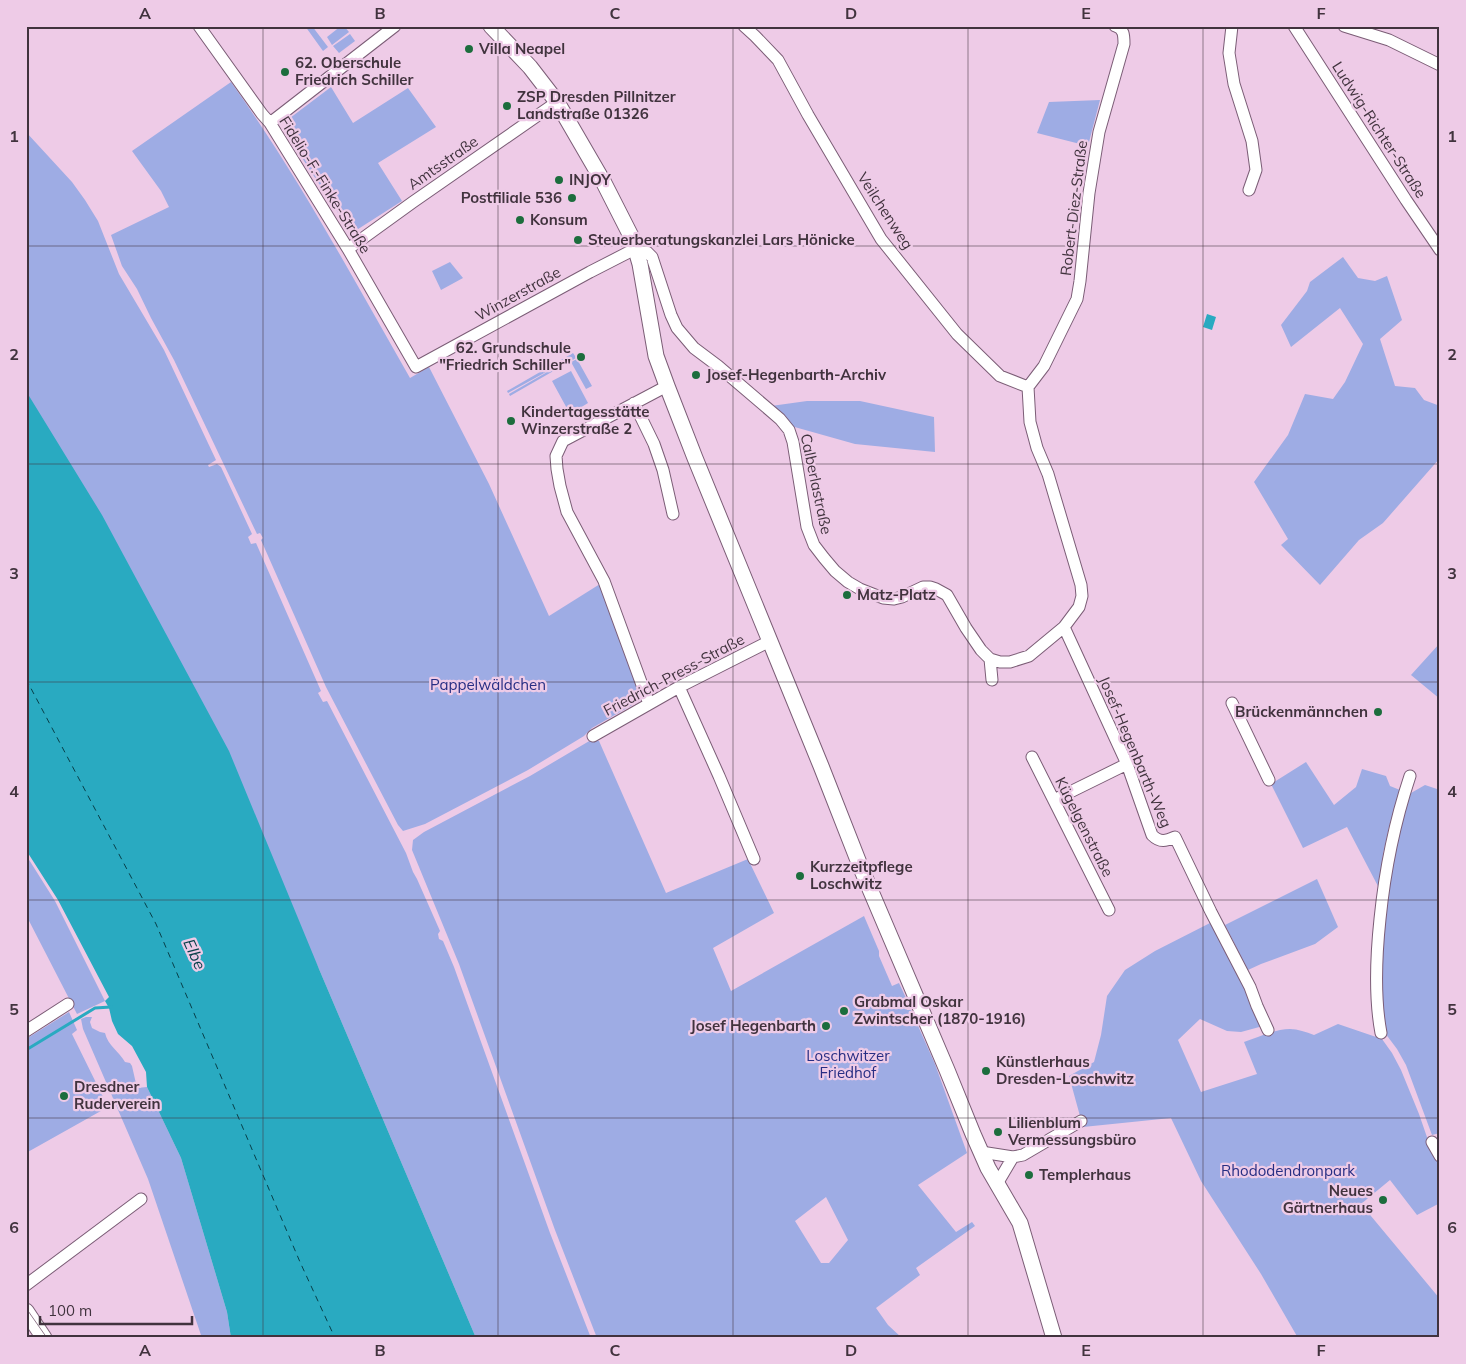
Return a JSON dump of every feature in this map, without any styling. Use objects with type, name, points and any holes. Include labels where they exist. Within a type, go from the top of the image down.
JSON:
[{"type":"main road","points":[[491,26],[530,67],[557,102],[628,229],[637,251],[656,356],[667,386],[869,886],[981,1152],[1020,1223],[1054,1338]]},
{"type":"main road","points":[[26,1311],[44,1338]]},
{"type":"street","name":"Fidelio-F.-Finke-Straße","points":[[199,26],[270,123],[348,249],[416,367]]},
{"type":"street","points":[[270,123],[395,26]]},
{"type":"street","name":"Veilchenweg","points":[[744,26],[778,60],[881,239],[957,334],[1000,376],[1028,387]]},
{"type":"street","name":"Robert-Diez-Straße","points":[[1028,387],[1044,366],[1077,299],[1089,192],[1099,132],[1124,44],[1123,33],[1115,26]]},
{"type":"street","points":[[1232,26],[1229,54],[1234,84],[1252,141],[1256,170],[1249,190]]},
{"type":"street","name":"Ludwig-Richter-Straße","points":[[1294,26],[1440,250]]},
{"type":"street","points":[[1344,26],[1389,40],[1440,65]]},
{"type":"street","name":"Amtsstraße","points":[[348,249],[557,102]]},
{"type":"street","name":"Calberlastraße","points":[[637,251],[642,250],[652,257],[671,315],[677,328],[688,341],[780,419],[789,430],[793,442],[807,527],[814,545],[824,558],[848,582],[883,598],[894,599],[902,597],[923,587],[930,587],[947,595],[966,628],[981,650],[990,659]]},
{"type":"street","name":"Winzerstraße","points":[[416,367],[590,272],[629,252],[637,251]]},
{"type":"street","points":[[649,704],[604,582],[567,512],[556,469],[556,456],[563,441],[667,386]]},
{"type":"street","points":[[992,680],[990,659],[1010,662],[1029,656],[1064,627],[1079,607],[1082,596],[1081,585],[1030,422],[1028,387]]},
{"type":"street","points":[[634,403],[654,444],[663,470],[673,514]]},
{"type":"street","name":"Josef-Hegenbarth-Weg","points":[[1064,627],[1127,764],[1152,835],[1161,841],[1175,837],[1250,987],[1256,1006],[1268,1030]]},
{"type":"street","name":"Friedrich-Press-Straße","points":[[593,736],[679,687],[770,641]]},
{"type":"street","points":[[679,687],[754,859]]},
{"type":"street","points":[[1232,703],[1269,780]]},
{"type":"street","name":"Kügelgenstraße","points":[[1032,758],[1109,910]]},
{"type":"street","points":[[1054,800],[1127,764]]},
{"type":"street","points":[[1381,1033],[1377,1011],[1376,988],[1383,888],[1395,823],[1410,776]]},
{"type":"street","points":[[26,1031],[68,1004]]},
{"type":"street","points":[[981,1152],[1013,1157],[1023,1155],[1081,1121]]},
{"type":"street","points":[[1432,1142],[1440,1156]]},
{"type":"street","points":[[997,1184],[1013,1157]]},
{"type":"street","points":[[26,1285],[141,1199]]},
{"type":"green space","points":[[305,26],[312,26],[328,47],[323,51]]},
{"type":"green space","points":[[341,26],[344,26],[349,32],[332,45],[327,37]]},
{"type":"green space","points":[[350,34],[355,41],[339,53],[333,46]]},
{"type":"green space","name":"Pappelwäldchen","points":[[231,82],[302,191],[410,378],[429,367],[489,484],[549,616],[600,584],[641,700],[592,728],[584,736],[528,770],[425,824],[403,831],[398,825],[326,687],[261,540],[263,538],[260,533],[257,534],[174,360],[137,289],[122,266],[111,235],[169,207],[161,191],[132,151]]},
{"type":"green space","points":[[331,87],[353,123],[408,88],[436,127],[378,163],[402,201],[355,231],[350,231],[285,132],[286,121]]},
{"type":"green space","points":[[1100,100],[1088,146],[1037,133],[1049,102]]},
{"type":"green space","points":[[26,132],[72,182],[98,221],[119,274],[164,350],[216,460],[208,465],[209,467],[217,464],[221,467],[252,534],[248,537],[251,544],[256,543],[321,691],[318,693],[323,702],[327,701],[406,853],[440,931],[438,934],[439,939],[443,941],[454,967],[550,1233],[591,1338],[476,1338],[319,969],[26,391]]},
{"type":"green space","points":[[1343,257],[1358,278],[1375,281],[1387,276],[1402,320],[1380,339],[1395,386],[1415,388],[1424,400],[1440,406],[1440,458],[1383,523],[1359,540],[1320,585],[1281,545],[1288,539],[1254,482],[1288,435],[1305,394],[1333,399],[1345,382],[1363,344],[1340,308],[1291,347],[1281,325],[1307,291],[1310,282]]},
{"type":"green space","points":[[450,262],[463,278],[441,290],[432,271]]},
{"type":"green space","points":[[573,353],[575,356],[508,393],[507,391]]},
{"type":"green space","points":[[575,356],[576,358],[510,396],[509,394]]},
{"type":"green space","points":[[577,359],[592,386],[586,389],[571,362]]},
{"type":"green space","points":[[571,371],[588,403],[570,414],[552,381]]},
{"type":"green space","points":[[807,401],[860,401],[934,417],[935,452],[855,444],[791,426],[771,406]]},
{"type":"green space","points":[[1440,643],[1440,699],[1411,675]]},
{"type":"green space","name":"Loschwitzer Friedhof","points":[[591,740],[599,741],[666,893],[748,859],[774,913],[713,948],[731,991],[864,916],[892,986],[899,983],[906,998],[903,1003],[907,1010],[911,1010],[935,1064],[967,1153],[918,1185],[956,1232],[972,1222],[975,1226],[916,1268],[920,1275],[876,1308],[888,1325],[902,1338],[597,1338],[555,1230],[459,964],[412,850],[413,840],[424,832],[530,776]],"holes":[[[826,1197],[848,1240],[829,1263],[821,1263],[795,1221]]]},
{"type":"green space","points":[[1306,762],[1334,805],[1356,787],[1362,769],[1386,776],[1390,786],[1400,790],[1383,854],[1380,890],[1347,827],[1303,848],[1271,784]]},
{"type":"green space","points":[[1425,785],[1440,790],[1440,1133],[1432,1135],[1406,1065],[1385,1033],[1382,1006],[1382,944],[1386,902],[1398,833],[1411,793]]},
{"type":"green space","points":[[26,855],[55,901],[105,1001],[77,1014],[26,915]]},
{"type":"green space","points":[[1317,879],[1338,927],[1315,944],[1248,970],[1225,925]]},
{"type":"green space","name":"Rhododendronpark","points":[[1210,923],[1263,1026],[1241,1032],[1227,1031],[1200,1019],[1178,1040],[1201,1092],[1257,1074],[1244,1042],[1279,1030],[1290,1029],[1314,1035],[1338,1024],[1382,1039],[1392,1053],[1401,1070],[1429,1143],[1440,1162],[1440,1203],[1417,1215],[1390,1180],[1361,1204],[1440,1299],[1440,1338],[1298,1338],[1261,1274],[1201,1181],[1171,1118],[1083,1127],[1069,1076],[1094,1062],[1101,1035],[1107,996],[1125,970],[1155,951]]},
{"type":"green space","name":"Dresdner Ruderverein","points":[[69,1012],[77,1030],[72,1034],[108,1107],[26,1153],[26,1039]]},
{"type":"green space","points":[[92,1017],[90,1022],[92,1028],[105,1033],[106,1038],[125,1062],[130,1063],[137,1088],[147,1087],[181,1158],[227,1312],[231,1338],[202,1338],[148,1179],[83,1029],[81,1019]]},
{"type":"water","points":[[1207,314],[1216,317],[1212,330],[1203,327]]},
{"type":"water","name":"Elbe","points":[[26,391],[102,515],[229,751],[319,969],[476,1338],[231,1338],[227,1312],[181,1158],[147,1087],[146,1072],[132,1046],[118,1034],[105,1001],[109,997],[58,900],[26,850]]},
{"type":"waterway","points":[[26,1050],[95,1008],[111,1007]]},
{"type":"ferry route","points":[[26,679],[156,924],[300,1262],[335,1338]]},
{"type":"tram line","points":[[26,1308],[47,1338]]},
{"type":"place","name":"Villa Neapel","points":[[469,49]]},
{"type":"place","name":"62. Oberschule Friedrich Schiller","points":[[285,72]]},
{"type":"place","name":"ZSP Dresden Pillnitzer Landstraße 01326","points":[[507,106]]},
{"type":"place","name":"INJOY","points":[[559,180]]},
{"type":"place","name":"Postfiliale 536","points":[[572,198]]},
{"type":"place","name":"Konsum","points":[[520,220]]},
{"type":"place","name":"Steuerberatungskanzlei Lars Hönicke","points":[[578,240]]},
{"type":"place","name":"62. Grundschule \"Friedrich Schiller\"","points":[[581,357]]},
{"type":"place","name":"Josef-Hegenbarth-Archiv","points":[[696,375]]},
{"type":"place","name":"Kindertagesstätte Winzerstraße 2","points":[[511,421]]},
{"type":"place","name":"Matz-Platz","points":[[847,595]]},
{"type":"place","name":"Brückenmännchen","points":[[1378,712]]},
{"type":"place","name":"Kurzzeitpflege Loschwitz","points":[[800,876]]},
{"type":"place","name":"Grabmal Oskar Zwintscher (1870-1916)","points":[[844,1011]]},
{"type":"place","name":"Josef Hegenbarth","points":[[826,1026]]},
{"type":"place","name":"Künstlerhaus Dresden-Loschwitz","points":[[986,1071]]},
{"type":"place","name":"Dresdner Ruderverein","points":[[64,1096]]},
{"type":"place","name":"Lilienblum Vermessungsbüro","points":[[998,1132]]},
{"type":"place","name":"Templerhaus","points":[[1029,1175]]},
{"type":"place","name":"Neues Gärtnerhaus","points":[[1383,1200]]}]
